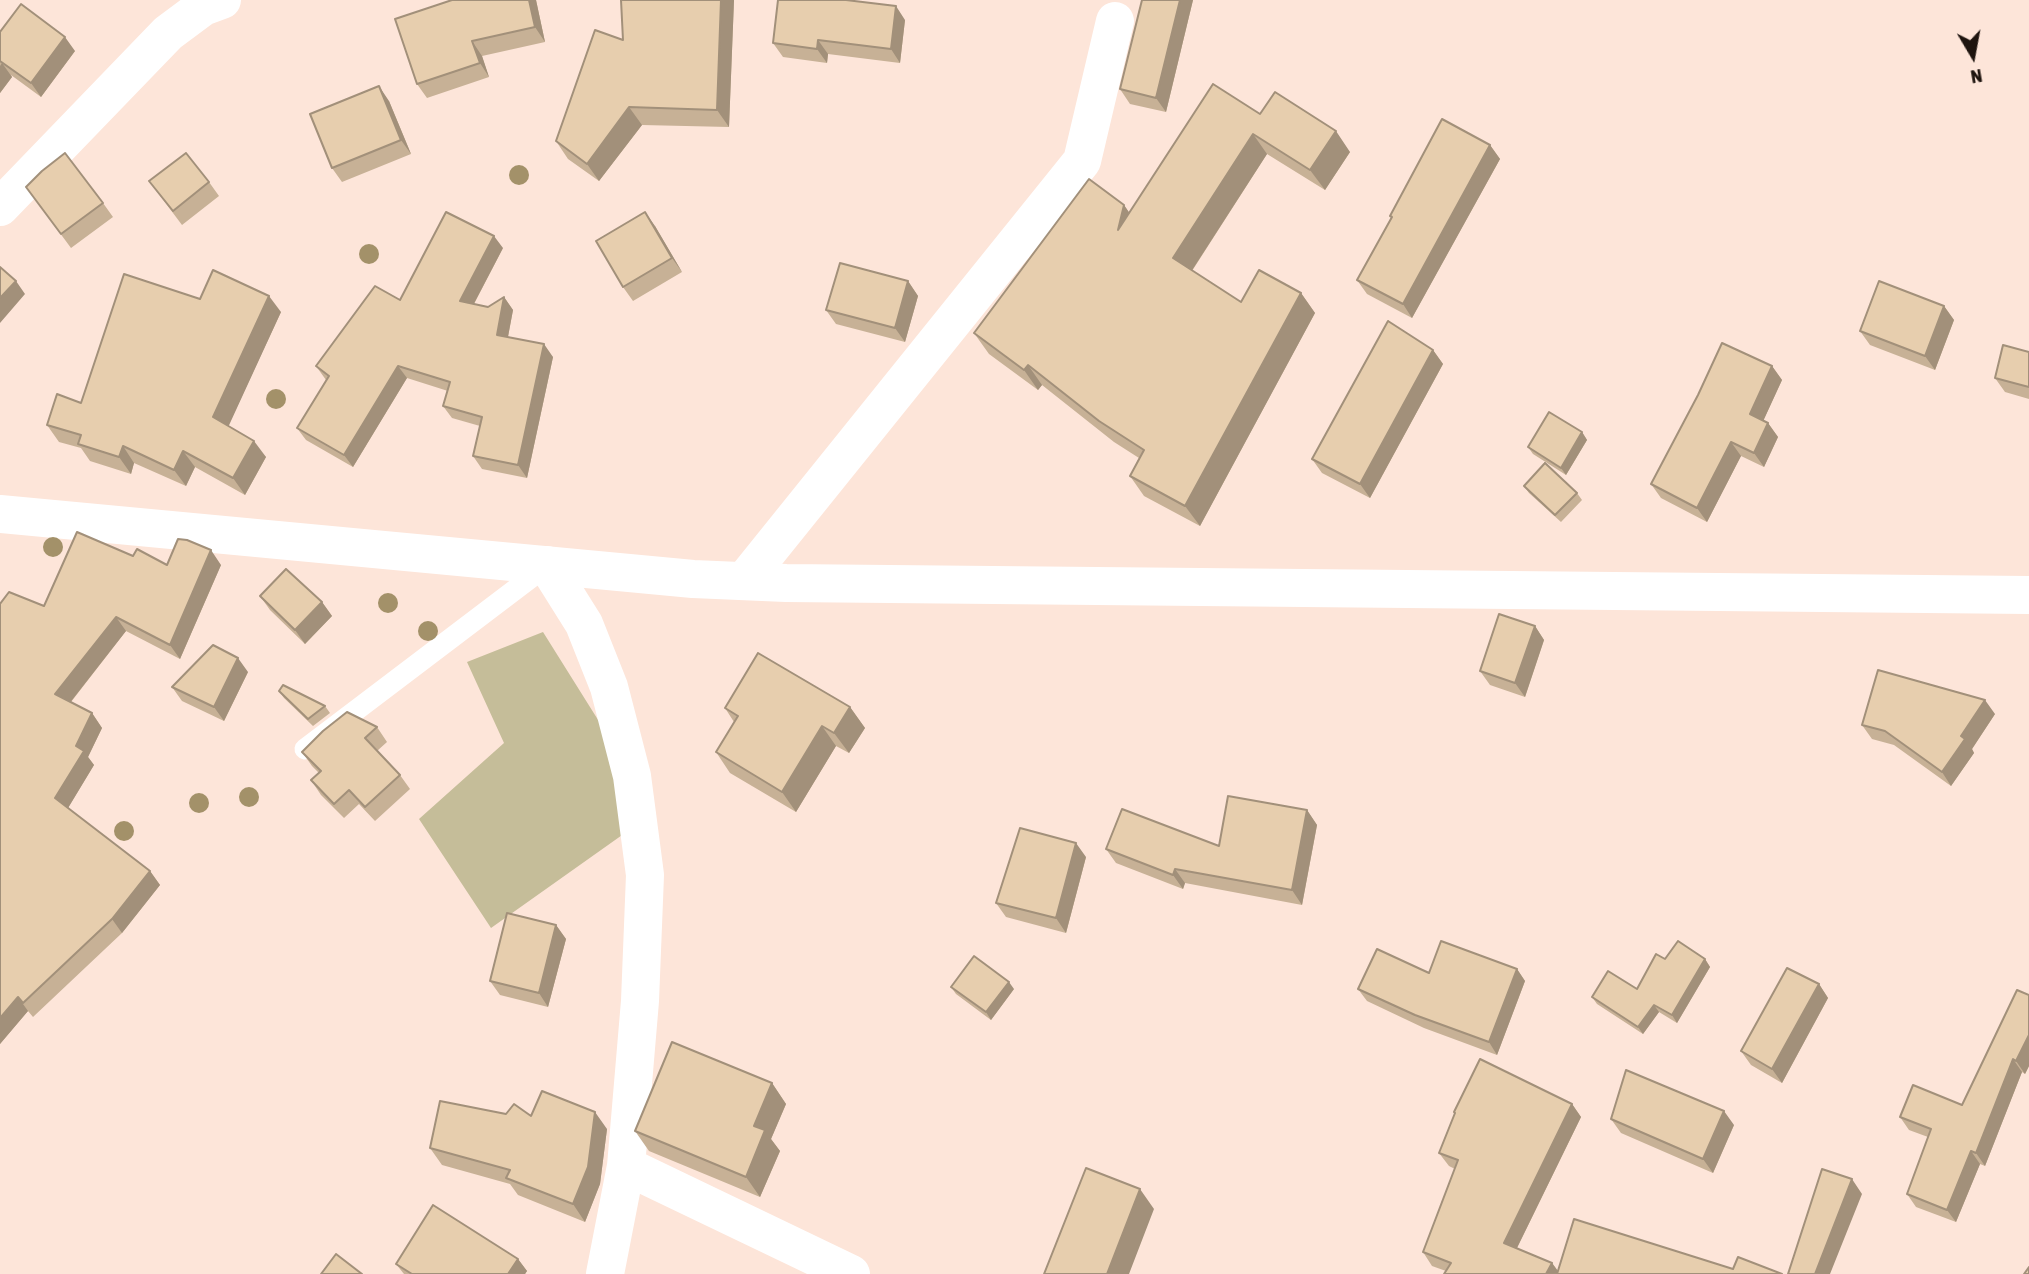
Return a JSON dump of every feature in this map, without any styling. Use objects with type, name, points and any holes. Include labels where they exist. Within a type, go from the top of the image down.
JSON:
[{"type":"street","points":[[0,207],[169,33],[203,7],[222,0]]},
{"type":"street","points":[[744,581],[1082,160],[1115,21]]},
{"type":"street","points":[[0,514],[693,579],[800,584],[2029,595]]},
{"type":"street","points":[[547,565],[584,624],[609,687],[632,776],[645,875],[640,1001],[626,1166],[605,1274]]},
{"type":"street","points":[[626,1166],[851,1274]]},
{"type":"lane","points":[[304,749],[547,565]]},
{"type":"shaded area","points":[[543,632],[605,731],[625,833],[491,928],[419,819],[504,743],[467,662]]},
{"type":"building","points":[[452,0],[529,0],[535,27],[472,41],[480,63],[417,84],[395,19]]},
{"type":"building","points":[[621,0],[721,0],[717,110],[629,107],[587,164],[556,141],[595,30],[623,40]]},
{"type":"building","points":[[778,0],[846,0],[896,6],[891,49],[818,40],[817,49],[773,43]]},
{"type":"building","points":[[1142,0],[1180,0],[1156,98],[1120,89]]},
{"type":"building","points":[[21,4],[65,37],[31,83],[0,61],[0,32]]},
{"type":"building","points":[[1213,84],[1260,114],[1275,92],[1336,131],[1310,170],[1253,134],[1173,258],[1241,302],[1259,270],[1301,293],[1185,506],[1130,476],[1144,450],[1099,421],[1028,365],[1024,370],[974,333],[1089,179],[1124,205],[1118,230]]},
{"type":"building","points":[[379,86],[401,140],[332,168],[310,114]]},
{"type":"building","points":[[1442,119],[1490,145],[1403,304],[1357,280]]},
{"type":"building","points":[[65,153],[103,203],[61,234],[26,187]]},
{"type":"building","points":[[186,153],[209,182],[173,211],[149,181]]},
{"type":"building","points":[[446,212],[494,236],[460,301],[488,307],[504,297],[497,335],[544,344],[518,465],[473,456],[482,417],[443,406],[450,382],[398,366],[344,455],[297,428],[329,376],[316,366],[375,286],[400,300]]},
{"type":"building","points":[[645,212],[672,258],[623,287],[596,241]]},
{"type":"building","points":[[840,263],[908,281],[895,328],[826,310]]},
{"type":"building","points":[[0,267],[16,281],[0,298]]},
{"type":"building","points":[[213,270],[269,296],[213,417],[254,441],[233,478],[183,451],[174,470],[123,446],[119,457],[78,444],[81,435],[47,425],[57,394],[81,403],[124,274],[200,299]]},
{"type":"building","points":[[1879,281],[1944,306],[1925,356],[1860,331]]},
{"type":"building","points":[[1388,321],[1433,350],[1360,484],[1312,459]]},
{"type":"building","points":[[1722,343],[1772,366],[1750,414],[1768,423],[1754,453],[1731,442],[1697,508],[1651,484]]},
{"type":"building","points":[[2003,345],[2029,352],[2029,387],[1995,378]]},
{"type":"building","points":[[1549,412],[1582,432],[1561,468],[1528,447]]},
{"type":"building","points":[[1545,463],[1577,493],[1555,515],[1524,486]]},
{"type":"building","points":[[77,532],[133,556],[137,549],[167,565],[178,539],[211,550],[170,645],[116,617],[55,694],[92,713],[76,746],[84,751],[55,798],[150,871],[112,919],[23,1003],[18,997],[0,1018],[0,604],[9,592],[44,606]]},
{"type":"building","points":[[286,569],[322,602],[295,630],[260,596]]},
{"type":"building","points":[[1499,614],[1535,626],[1515,683],[1480,671]]},
{"type":"building","points":[[213,645],[238,658],[214,707],[172,687]]},
{"type":"building","points":[[758,653],[850,707],[834,733],[822,726],[782,792],[716,752],[738,716],[725,708]]},
{"type":"building","points":[[1878,670],[1985,700],[1961,736],[1965,739],[1942,772],[1885,731],[1862,725]]},
{"type":"building","points":[[283,685],[325,706],[308,719],[279,691]]},
{"type":"building","points":[[347,712],[377,727],[365,738],[400,775],[365,807],[349,790],[334,804],[311,780],[321,771],[302,752]]},
{"type":"building","points":[[1228,796],[1307,810],[1292,890],[1175,869],[1173,875],[1106,849],[1122,809],[1219,846]]},
{"type":"building","points":[[1020,828],[1076,843],[1056,918],[996,903]]},
{"type":"building","points":[[507,913],[556,925],[539,993],[490,981]]},
{"type":"building","points":[[1441,941],[1517,969],[1489,1042],[1415,1015],[1358,989],[1377,949],[1429,973]]},
{"type":"building","points":[[1678,941],[1705,959],[1672,1015],[1654,1005],[1638,1027],[1592,997],[1608,971],[1637,989],[1656,954],[1665,959]]},
{"type":"building","points":[[974,956],[1009,982],[986,1012],[951,987]]},
{"type":"building","points":[[1787,968],[1819,984],[1772,1069],[1741,1051]]},
{"type":"building","points":[[2017,990],[2029,995],[2029,1035],[2016,1061],[2013,1059],[1976,1153],[1971,1151],[1947,1210],[1907,1194],[1931,1129],[1900,1117],[1913,1085],[1962,1105]]},
{"type":"building","points":[[672,1042],[772,1083],[754,1126],[765,1130],[746,1177],[635,1131]]},
{"type":"building","points":[[1480,1059],[1572,1104],[1504,1243],[1552,1263],[1546,1274],[1444,1274],[1451,1263],[1423,1252],[1458,1160],[1439,1153],[1454,1112]]},
{"type":"building","points":[[1626,1070],[1724,1111],[1703,1159],[1611,1119]]},
{"type":"building","points":[[542,1091],[595,1112],[588,1167],[573,1204],[506,1178],[510,1170],[430,1148],[440,1101],[506,1114],[514,1104],[531,1116]]},
{"type":"building","points":[[1086,1168],[1140,1189],[1107,1274],[1044,1274]]},
{"type":"building","points":[[1822,1169],[1852,1179],[1815,1274],[1788,1274]]},
{"type":"building","points":[[433,1205],[518,1259],[508,1274],[412,1274],[396,1264]]},
{"type":"building","points":[[1574,1219],[1733,1269],[1738,1257],[1782,1274],[1557,1274]]},
{"type":"building","points":[[336,1254],[362,1274],[321,1274]]}]
